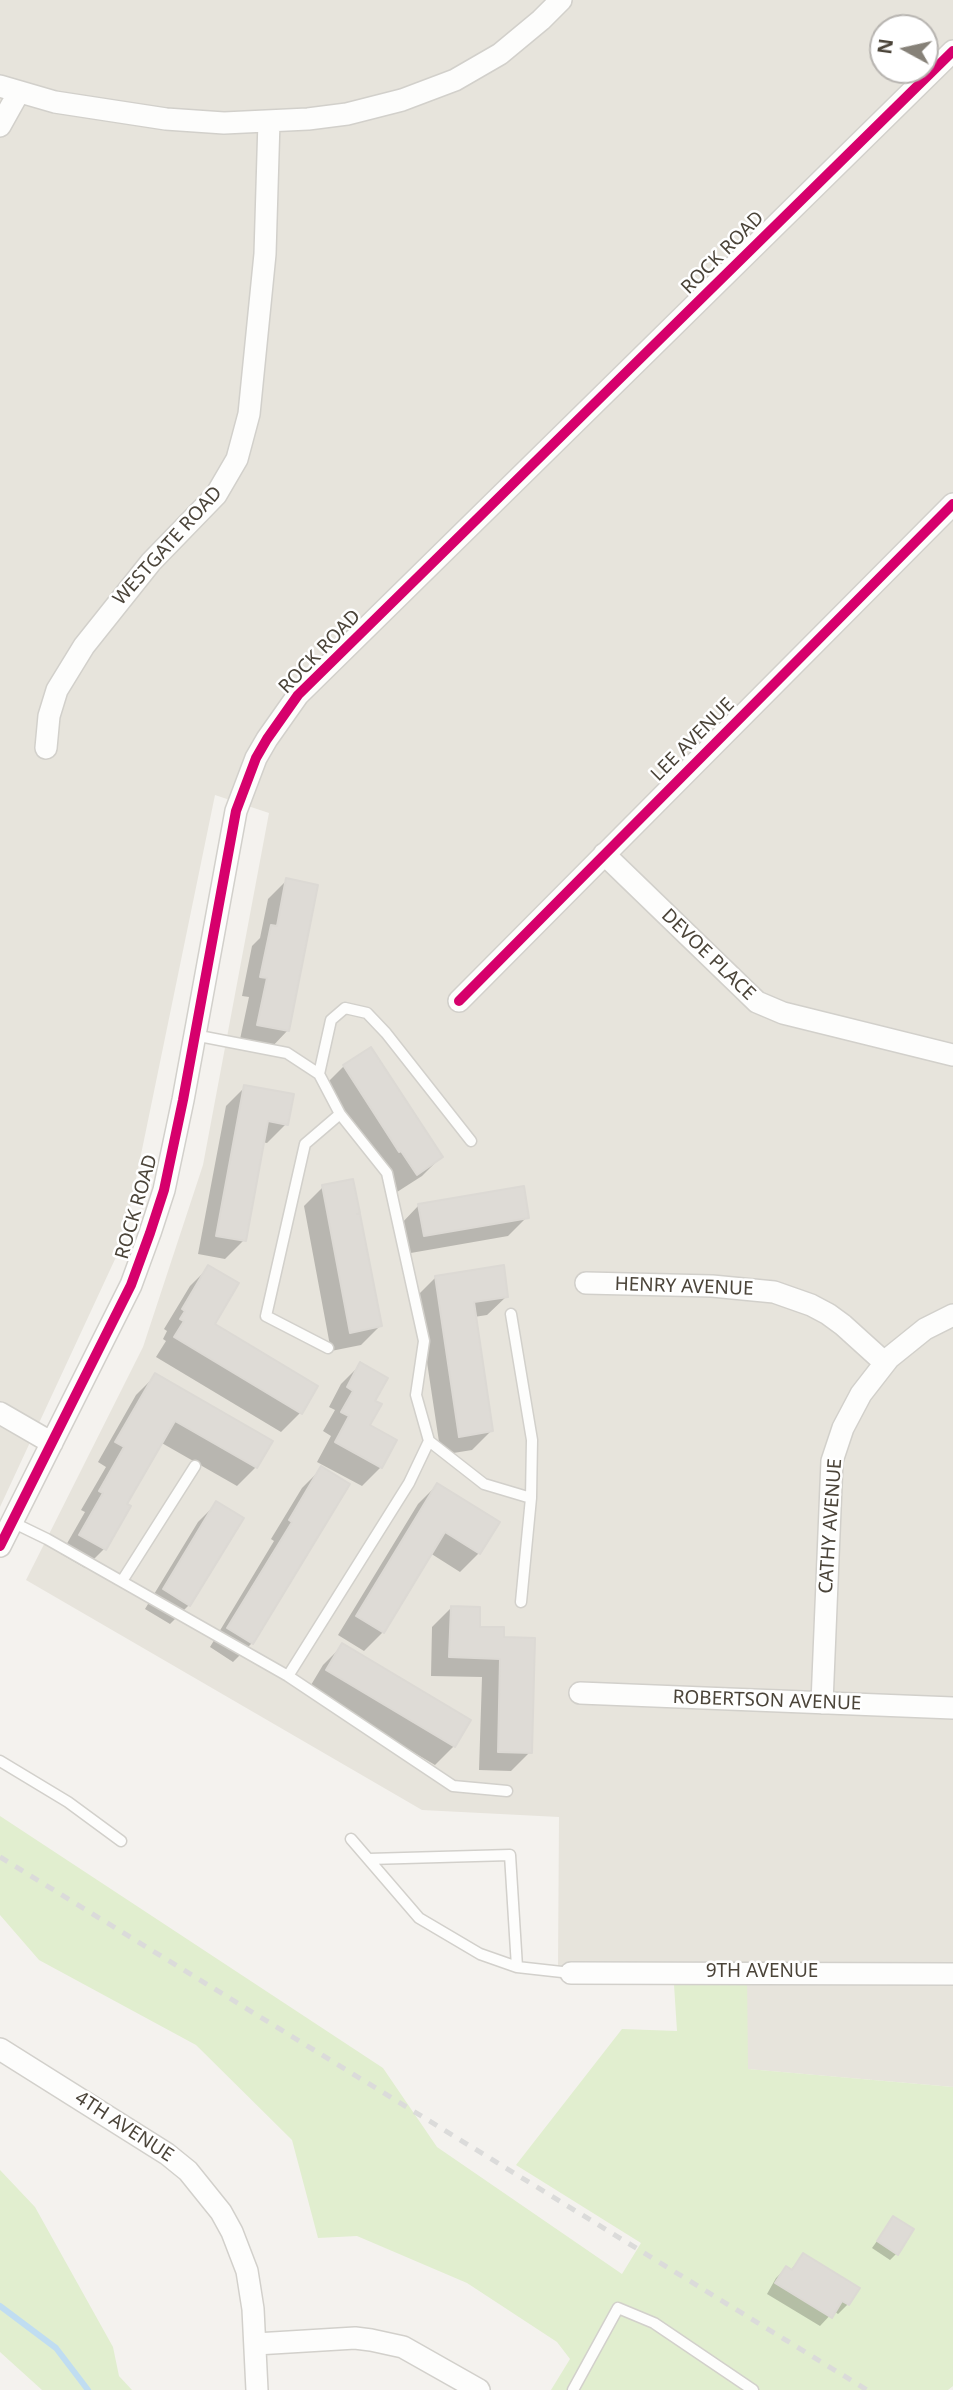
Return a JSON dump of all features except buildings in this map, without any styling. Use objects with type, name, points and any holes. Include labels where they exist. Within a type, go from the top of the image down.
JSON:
[{"type":"street","points":[[0,126],[10,89],[55,102],[166,119],[224,123],[348,114],[402,100],[455,80],[500,54],[562,0]]},
{"type":"street","name":"ROCK ROAD","points":[[0,1546],[131,1285],[150,1233],[163,1190],[183,1100],[236,811],[256,758],[267,739],[298,695],[953,51]]},
{"type":"street","name":"WESTGATE ROAD","points":[[46,748],[49,716],[57,690],[84,646],[151,562],[216,495],[237,459],[249,414],[257,347],[265,254],[269,121]]},
{"type":"street","name":"LEE AVENUE","points":[[459,1001],[953,504]]},
{"type":"street","name":"DEVOE PLACE","points":[[604,854],[757,1002],[783,1013],[953,1055]]},
{"type":"street","name":"HENRY AVENUE","points":[[586,1283],[712,1286],[774,1292],[828,1314],[884,1363]]},
{"type":"street","name":"CATHY AVENUE","points":[[822,1703],[832,1461],[843,1428],[861,1394],[884,1363],[925,1329],[953,1315]]},
{"type":"street","points":[[0,1413],[52,1443]]},
{"type":"street","name":"ROBERTSON AVENUE","points":[[580,1693],[953,1708]]},
{"type":"street","name":"9TH AVENUE","points":[[571,1973],[953,1974]]},
{"type":"street","name":"4TH AVENUE","points":[[0,2049],[143,2137],[188,2171],[221,2211],[247,2271],[256,2344],[257,2390]]},
{"type":"street","points":[[256,2344],[355,2338],[371,2340],[402,2347],[479,2390]]},
{"type":"lane","points":[[319,1074],[331,1020],[345,1007],[367,1013],[386,1033],[471,1141]]},
{"type":"lane","points":[[194,1035],[287,1053],[319,1074],[340,1114],[387,1173],[424,1341],[416,1395],[429,1441],[484,1484],[531,1498]]},
{"type":"lane","points":[[328,1348],[266,1316],[305,1144],[340,1114]]},
{"type":"lane","points":[[511,1314],[532,1440],[531,1498],[521,1602]]},
{"type":"lane","points":[[288,1676],[409,1483],[429,1441]]},
{"type":"lane","points":[[122,1581],[195,1466]]},
{"type":"lane","points":[[12,1522],[47,1539],[288,1676],[453,1786],[507,1791]]},
{"type":"lane","points":[[0,1761],[68,1802],[121,1841]]},
{"type":"lane","points":[[352,1839],[419,1918],[480,1954],[517,1967],[571,1973]]},
{"type":"lane","points":[[369,1859],[510,1855],[517,1967]]},
{"type":"lane","points":[[573,2390],[618,2308],[654,2323],[753,2390]]},
{"type":"shaded area","points":[[0,0],[953,0],[953,2087],[747,2069],[746,1973],[558,1966],[559,1817],[422,1810],[26,1580],[143,1347],[203,1165],[269,813],[215,795],[123,1242],[0,1507]]},
{"type":"green space","points":[[0,1816],[383,2068],[437,2147],[622,2274],[641,2243],[516,2165],[622,2029],[677,2031],[673,1969],[747,1973],[748,2069],[953,2087],[953,2386],[948,2390],[551,2390],[570,2359],[557,2342],[467,2283],[357,2236],[318,2238],[292,2140],[196,2045],[39,1960],[0,1915]]},
{"type":"green space","points":[[0,2170],[35,2207],[113,2347],[119,2376],[132,2390],[42,2390],[0,2352]]},
{"type":"waterway","points":[[0,2306],[56,2348],[88,2390]]},
{"type":"railway","points":[[0,1857],[867,2390]]},
{"type":"cycle path","points":[[0,1546],[131,1285],[150,1233],[164,1190],[183,1100],[236,811],[256,758],[267,739],[298,695],[953,51]]},
{"type":"cycle path","points":[[459,1001],[953,504]]}]
